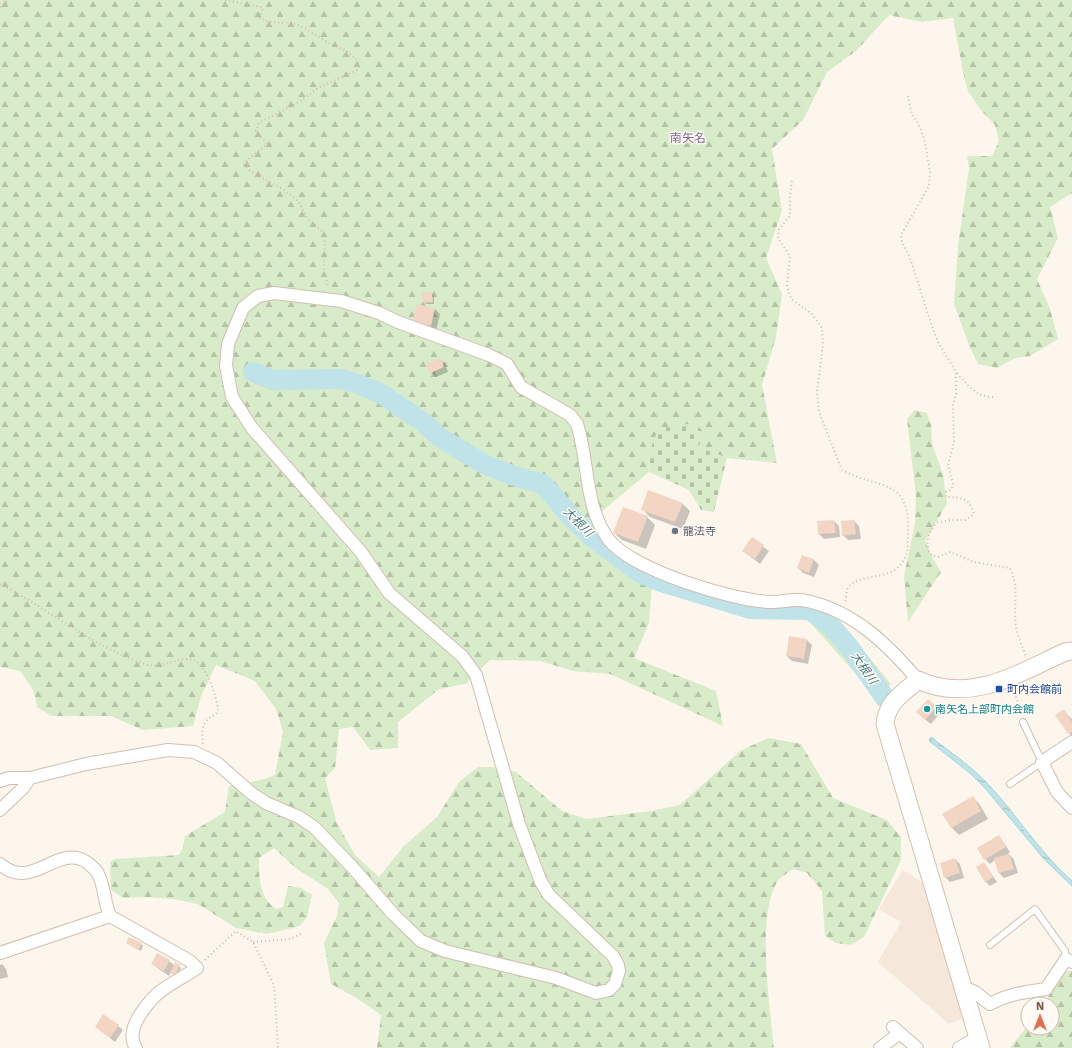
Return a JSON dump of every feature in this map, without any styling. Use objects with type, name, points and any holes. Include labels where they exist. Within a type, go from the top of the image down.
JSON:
[{"type":"street","points":[[0,781],[9,778],[30,778],[86,764],[168,750],[185,750],[217,763],[266,803],[299,817],[314,827],[354,868],[393,914],[421,941],[445,951],[556,978],[596,993],[609,990],[616,984],[619,971],[618,964],[613,956],[549,894],[541,882],[518,824],[476,675],[462,656],[389,593],[361,552],[252,428],[232,397],[226,366],[228,344],[243,308],[258,296],[274,293],[341,301],[380,313],[398,322],[489,355],[507,364],[521,387],[570,415],[577,424],[597,518],[610,540],[630,556],[652,570],[719,593],[771,602],[806,601],[842,614],[875,635],[918,680],[945,688],[981,688],[1000,682],[1065,652],[1072,651]]},
{"type":"street","points":[[918,680],[890,705],[886,713],[885,724],[979,1042],[959,1048]]},
{"type":"street","points":[[1072,742],[1042,762],[1057,792],[1072,808]]},
{"type":"street","points":[[0,810],[23,788],[30,778]]},
{"type":"street","points":[[0,864],[8,872],[25,874],[72,856],[82,859],[98,873],[105,904],[110,916],[190,961],[197,968],[158,994],[143,1010],[133,1028],[133,1044],[136,1048]]},
{"type":"street","points":[[0,953],[110,916]]},
{"type":"street","points":[[963,987],[975,992],[990,1004],[1016,993],[1046,989],[1069,960]]},
{"type":"street","points":[[880,1048],[897,1030],[917,1048]]},
{"type":"lane","points":[[1010,784],[1042,762],[1023,720]]},
{"type":"lane","points":[[990,946],[1035,909],[1065,951],[1069,960]]},
{"type":"path","points":[[0,7],[9,0]]},
{"type":"path","points":[[225,0],[261,6],[263,9],[260,18],[269,22],[293,23],[304,28],[325,41],[345,50],[357,60],[359,65],[357,70],[318,88],[299,102],[259,123],[256,131],[257,136],[265,140],[267,144],[247,160],[244,165],[250,171],[284,190],[299,202],[307,218],[325,234],[326,284],[330,294],[341,301]]},
{"type":"path","points":[[908,96],[912,115],[918,123],[924,138],[930,171],[929,186],[901,235],[902,242],[910,258],[922,298],[936,336],[956,372],[973,391],[986,397],[996,397]]},
{"type":"path","points":[[792,181],[790,216],[779,229],[778,238],[790,256],[787,286],[791,299],[812,314],[822,328],[823,344],[817,392],[819,412],[842,470],[852,475],[884,484],[899,496],[906,506],[908,524],[906,555],[894,571],[857,580],[848,588],[842,614]]},
{"type":"path","points":[[956,372],[956,393],[953,404],[954,442],[948,465],[953,484],[951,490],[946,492],[946,497],[958,496],[965,499],[972,506],[974,514],[966,520],[950,520],[936,523],[928,536],[926,544],[930,554],[938,557],[950,552],[974,562],[1010,568],[1016,582],[1015,615],[1018,639],[1032,668]]},
{"type":"path","points":[[0,584],[26,598],[44,611],[94,640],[145,665],[159,666],[173,661],[187,659],[195,661],[202,666],[212,685],[218,711],[216,715],[209,718],[202,728],[205,757]]},
{"type":"path","points":[[1012,684],[1023,720]]},
{"type":"path","points":[[197,968],[236,931],[253,942],[274,985],[278,1048]]},
{"type":"path","points":[[253,942],[290,939],[301,934]]},
{"type":"shaded area","points":[[903,870],[935,891],[971,1014],[949,1024],[878,962],[901,922],[879,909]]},
{"type":"green space","points":[[0,0],[1072,0],[1072,193],[1050,207],[1058,238],[1037,279],[1050,309],[1058,339],[1030,356],[1015,358],[997,368],[978,364],[969,345],[954,304],[958,246],[969,168],[967,156],[992,156],[999,141],[995,125],[980,109],[968,91],[953,18],[921,22],[889,15],[856,51],[827,72],[803,120],[772,149],[782,211],[766,258],[782,294],[776,337],[762,385],[777,463],[727,458],[698,447],[648,456],[649,472],[594,518],[607,543],[622,559],[653,570],[649,623],[634,658],[716,691],[723,726],[610,674],[573,671],[540,661],[490,660],[465,684],[439,689],[398,722],[398,748],[370,750],[353,727],[339,729],[335,768],[325,778],[336,821],[355,855],[379,877],[403,847],[437,817],[459,782],[478,767],[492,767],[516,772],[562,811],[586,819],[651,811],[680,805],[740,751],[768,738],[801,744],[833,798],[887,820],[901,837],[901,860],[864,937],[851,945],[836,943],[825,936],[822,891],[807,873],[793,869],[779,879],[771,895],[766,937],[766,962],[774,1048],[377,1048],[381,1015],[355,997],[331,984],[324,943],[337,916],[339,903],[328,889],[297,869],[274,848],[259,858],[259,872],[263,893],[270,904],[276,909],[283,907],[288,886],[301,888],[312,895],[307,917],[300,926],[267,934],[236,928],[198,904],[173,899],[145,897],[123,898],[111,890],[110,862],[115,859],[179,855],[183,848],[185,836],[225,812],[229,786],[261,780],[275,775],[283,732],[276,709],[255,681],[216,665],[201,696],[193,726],[143,730],[111,716],[51,716],[37,707],[34,691],[20,671],[0,667]]},
{"type":"green space","points":[[915,410],[927,413],[931,425],[932,444],[943,474],[947,504],[925,541],[941,572],[908,622],[904,576],[915,523],[916,496],[907,419]]},
{"type":"green space","points":[[694,423],[705,433],[698,447],[727,458],[714,512],[701,510],[689,490],[649,472],[648,456],[658,429]]},
{"type":"green space","points":[[790,600],[820,605],[853,638],[891,684],[879,700]]},
{"type":"green space","points":[[1066,971],[1072,971],[1072,1048],[1010,1048],[1020,1035],[1060,1036],[1060,996],[1049,996]]},
{"type":"water","points":[[931,737],[968,765],[988,784],[1049,858],[1072,881],[1072,886],[1044,859],[984,787],[971,774],[929,741]]},
{"type":"building","points":[[432,292],[433,302],[423,303],[422,293]]},
{"type":"building","points":[[417,304],[435,308],[431,326],[412,322]]},
{"type":"building","points":[[441,358],[444,367],[430,373],[426,364]]},
{"type":"building","points":[[648,490],[683,503],[675,522],[641,510]]},
{"type":"building","points":[[623,507],[648,516],[638,542],[613,533]]},
{"type":"building","points":[[834,520],[836,533],[818,534],[817,521]]},
{"type":"building","points":[[854,520],[856,534],[842,536],[841,521]]},
{"type":"building","points":[[752,537],[764,545],[755,559],[742,551]]},
{"type":"building","points":[[802,555],[814,559],[809,573],[797,568]]},
{"type":"building","points":[[789,636],[807,639],[804,659],[786,656]]},
{"type":"building","name":"南矢名上部町内会館","points":[[928,699],[937,707],[925,720],[916,712]]},
{"type":"building","points":[[1064,709],[1072,722],[1072,732],[1068,734],[1055,715]]},
{"type":"building","points":[[973,796],[981,811],[951,828],[942,814]]},
{"type":"building","points":[[999,835],[1006,847],[984,860],[977,848]]},
{"type":"building","points":[[1009,854],[1014,869],[998,873],[994,858]]},
{"type":"building","points":[[955,858],[960,873],[944,878],[940,863]]},
{"type":"building","points":[[984,862],[993,877],[985,882],[976,867]]},
{"type":"building","points":[[129,937],[142,943],[138,950],[126,943]]},
{"type":"building","points":[[157,953],[170,960],[164,971],[151,964]]},
{"type":"building","points":[[175,962],[180,965],[175,975],[170,973]]},
{"type":"building","points":[[103,1014],[119,1025],[110,1038],[95,1027]]},
{"type":"waterway","name":"大根川","points":[[253,372],[273,380],[342,379],[380,393],[423,422],[439,437],[484,464],[517,477],[543,484],[571,517],[593,538],[640,573],[661,582],[750,609],[810,610],[832,627],[850,648],[885,698]]},
{"type":"place","name":"龍法寺","points":[[675,531]]},
{"type":"place","name":"町内会館前","points":[[999,689]]},
{"type":"place","name":"南矢名上部町内会館","points":[[927,709]]},
{"type":"district","name":"南矢名","points":[[688,138]]}]
